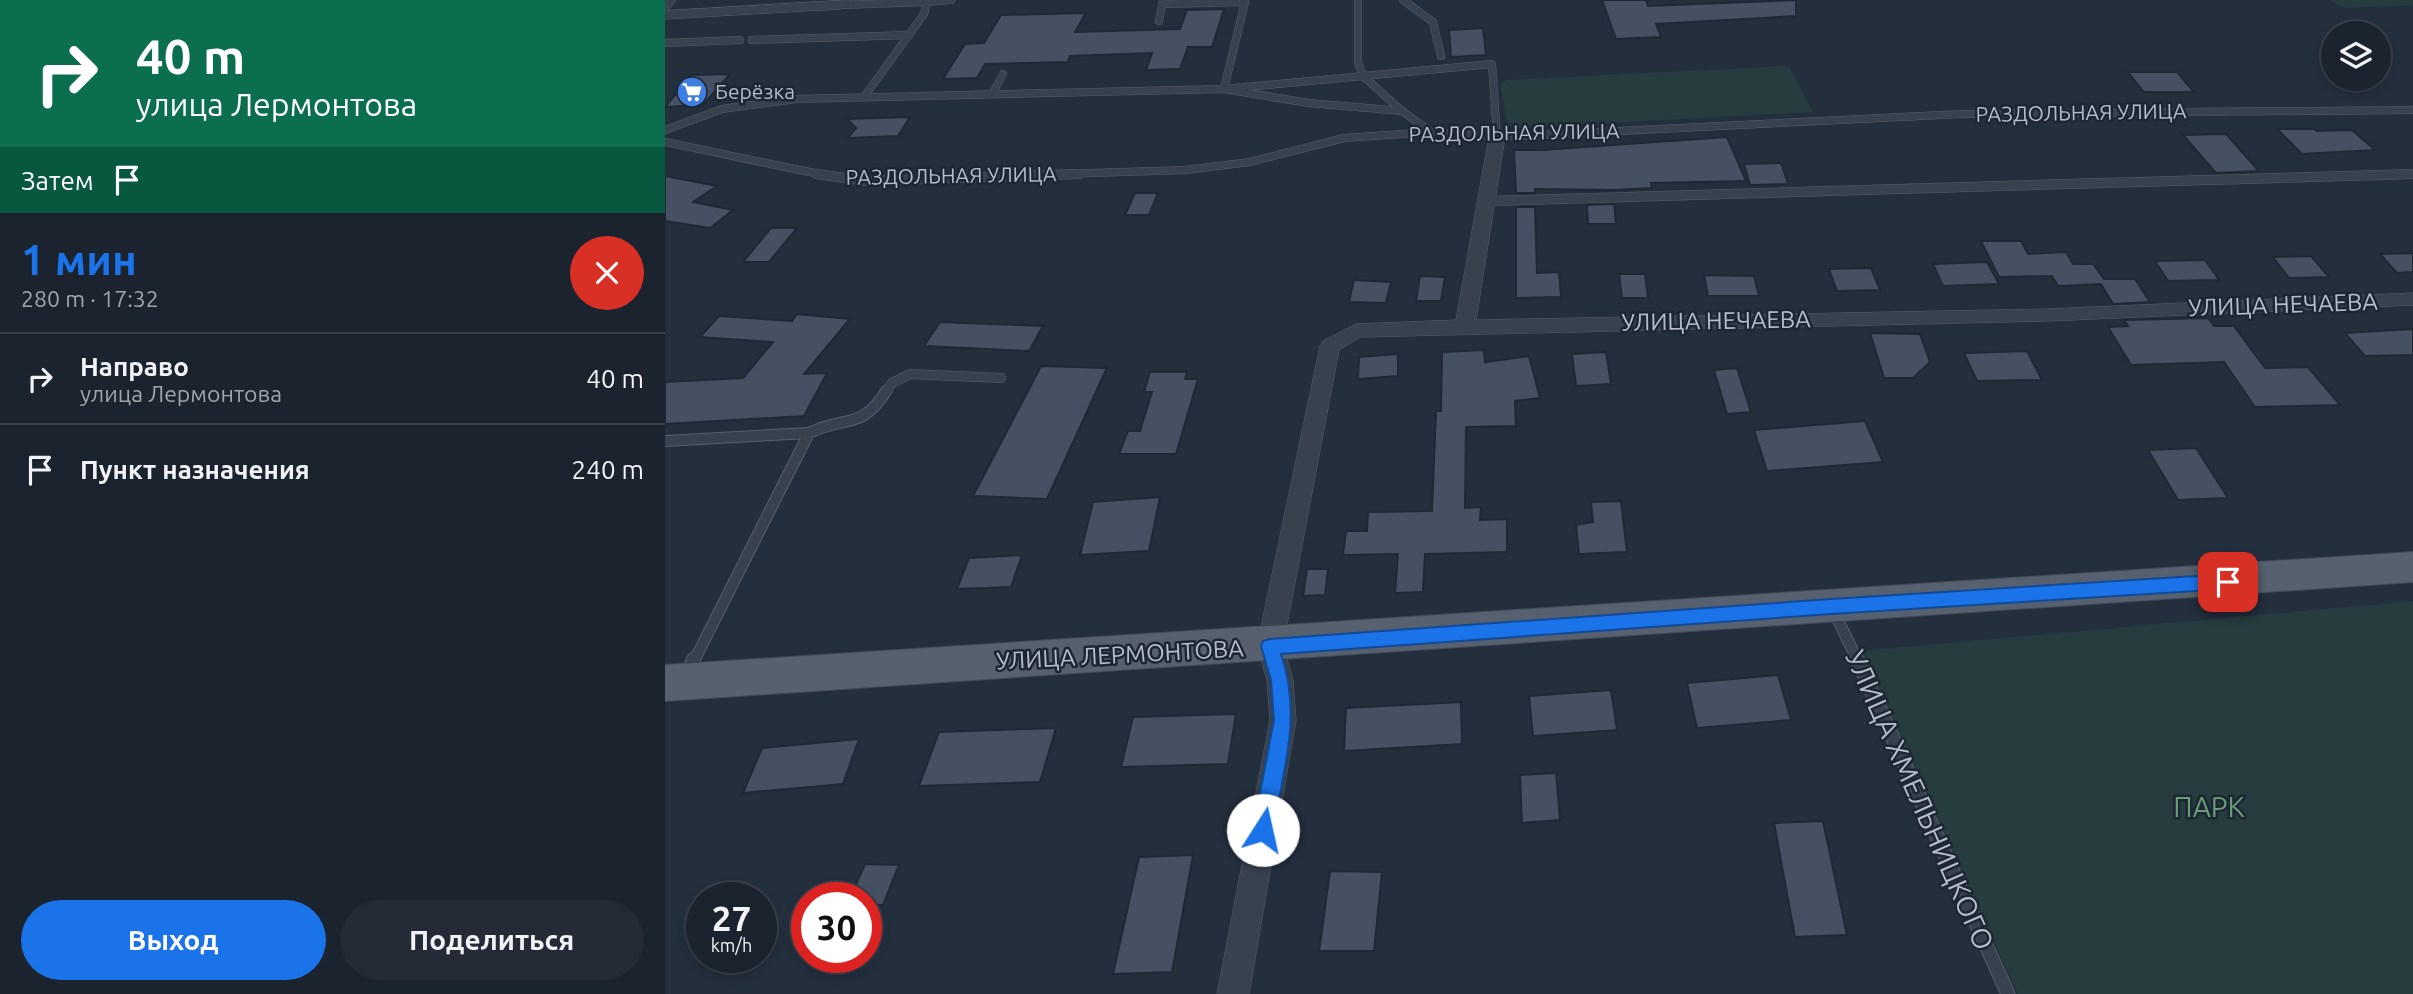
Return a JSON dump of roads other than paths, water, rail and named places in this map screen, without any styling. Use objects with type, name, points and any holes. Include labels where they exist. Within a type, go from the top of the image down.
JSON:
[{"type":"main road","name":"УЛИЦА ЛЕРМОНТОВА","points":[[674,682],[1270,646],[1831,606],[2145,588],[2413,567]]},
{"type":"street","points":[[665,15],[794,4],[842,3]]},
{"type":"street","points":[[1465,326],[1497,137]]},
{"type":"street","name":"УЛИЦА НЕЧАЕВА","points":[[1270,646],[1330,346],[1356,331],[1465,326],[2048,315],[2413,299]]},
{"type":"street","points":[[1233,994],[1283,720],[1280,680],[1270,646]]},
{"type":"lane","points":[[665,8],[672,0]]},
{"type":"lane","points":[[842,3],[951,0]]},
{"type":"lane","points":[[1358,0],[1358,62],[1363,76],[1402,111],[1431,132]]},
{"type":"lane","points":[[1403,0],[1433,22],[1441,57]]},
{"type":"lane","points":[[864,97],[925,14],[927,2]]},
{"type":"lane","points":[[1159,21],[1163,2],[1245,2],[1224,89]]},
{"type":"lane","points":[[752,40],[909,35]]},
{"type":"lane","points":[[665,43],[740,40]]},
{"type":"lane","points":[[665,130],[722,109],[796,99],[1224,89],[1492,64],[1497,137]]},
{"type":"lane","points":[[993,93],[1003,74]]},
{"type":"lane","points":[[1224,89],[1309,103],[1402,111]]},
{"type":"lane","name":"РАЗДОЛЬНАЯ УЛИЦА","points":[[665,142],[846,180],[917,180],[1209,168],[1250,162],[1344,138],[1431,132],[1497,137],[1962,114],[2413,110]]},
{"type":"lane","points":[[1488,201],[2413,174]]},
{"type":"lane","points":[[665,441],[809,433],[828,424],[862,419],[876,408],[892,383],[910,374],[1001,378]]},
{"type":"lane","points":[[674,682],[809,433]]},
{"type":"lane","name":"УЛИЦА ХМЕЛЬНИЦКОГО","points":[[1831,606],[1874,695],[2008,994]]},
{"type":"place","name":"Берёзка","points":[[692,92]]},
{"type":"park label","name":"ПАРК","points":[[2209,807]]}]
